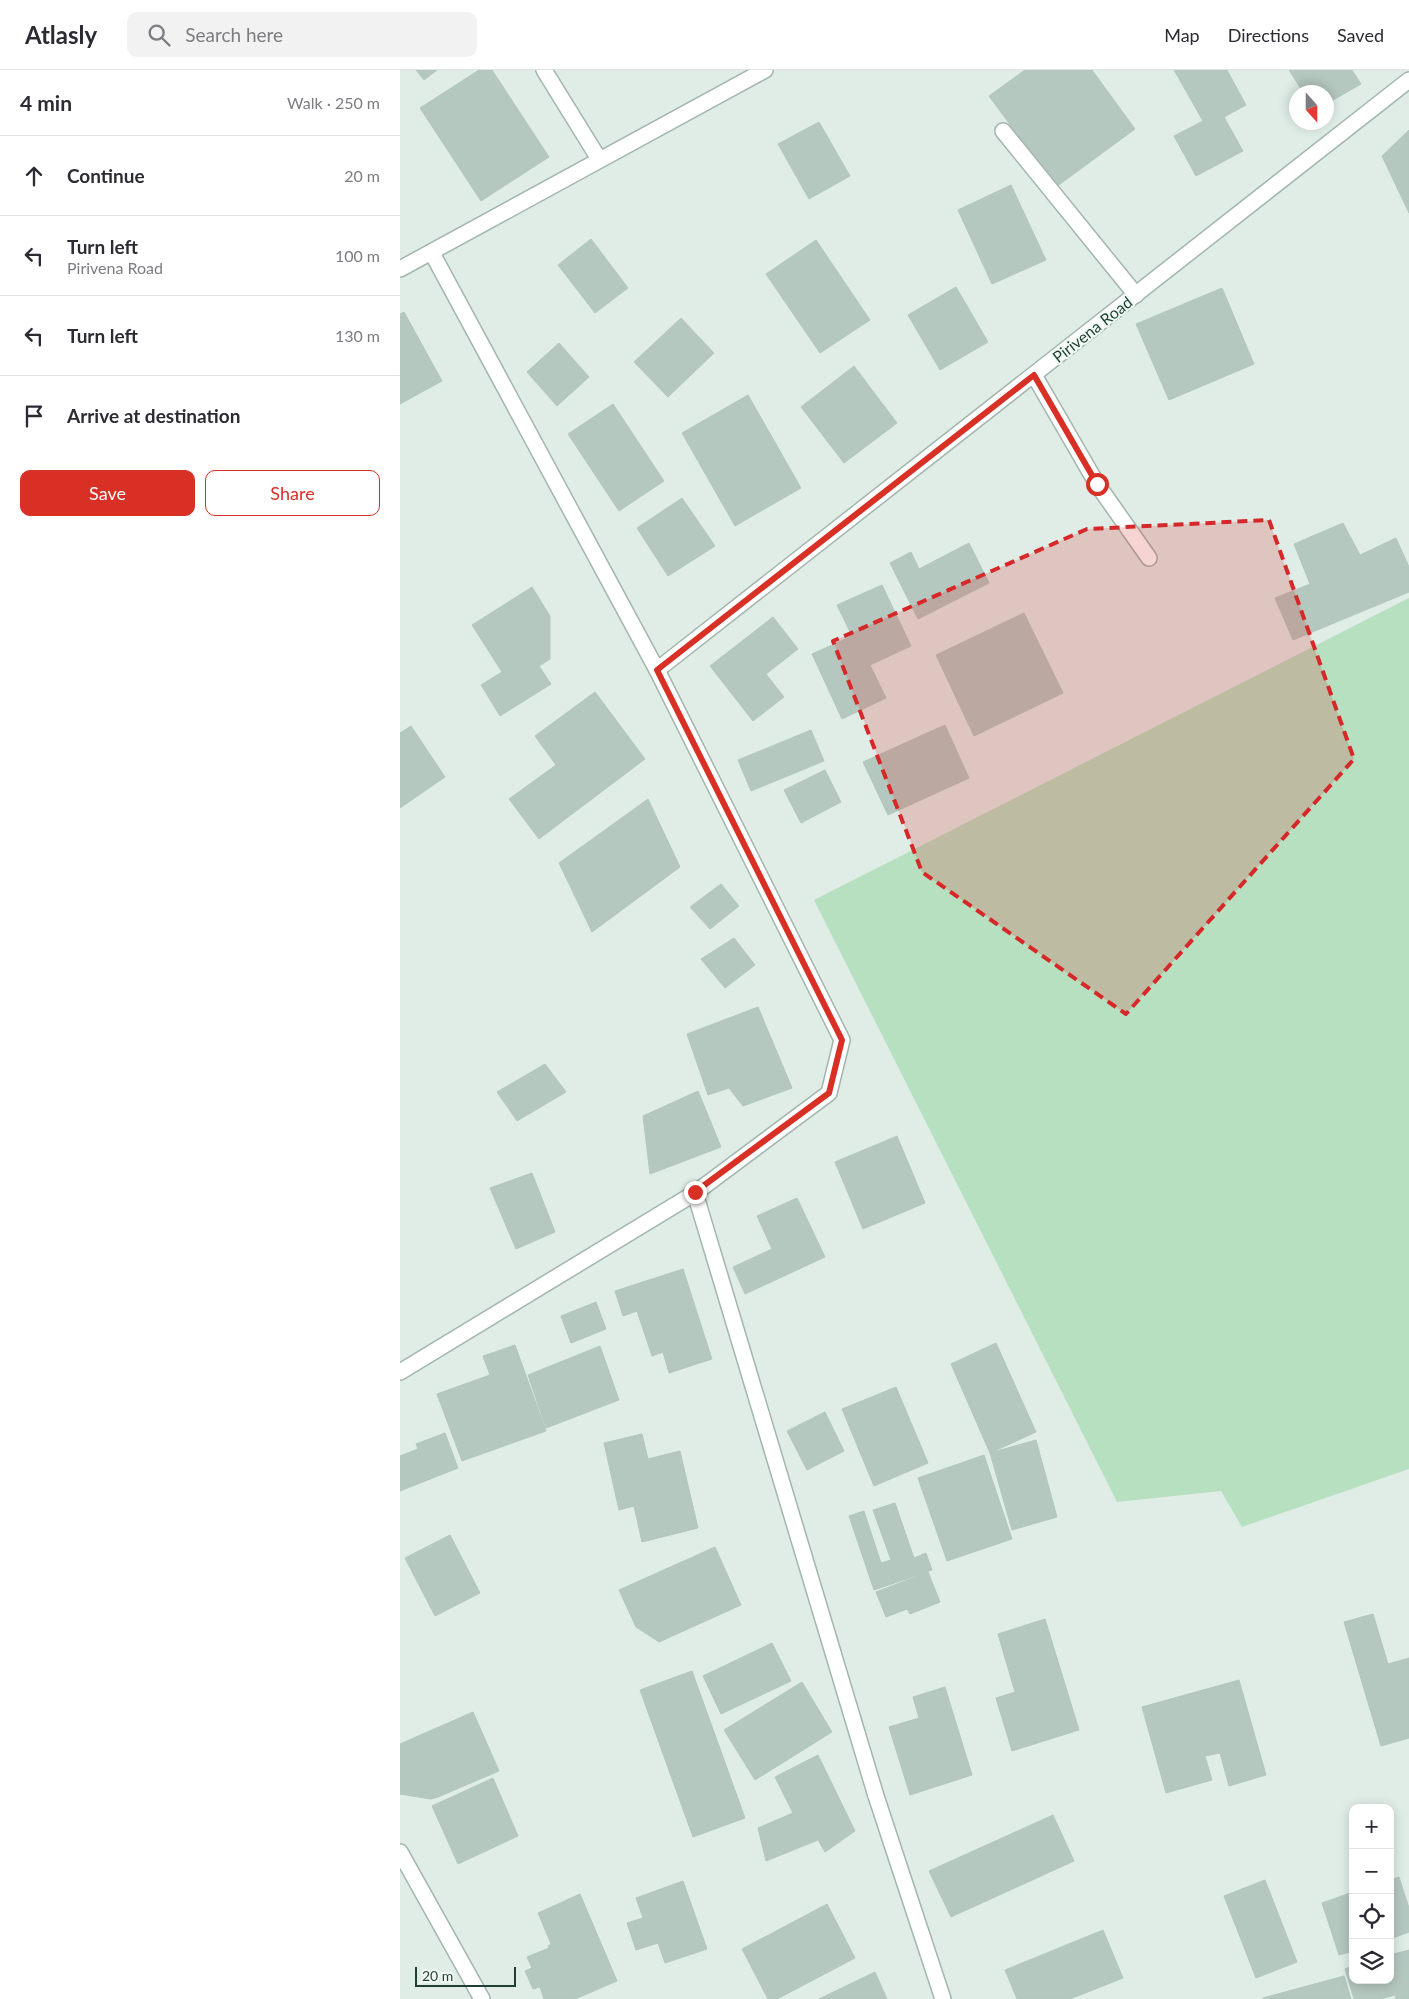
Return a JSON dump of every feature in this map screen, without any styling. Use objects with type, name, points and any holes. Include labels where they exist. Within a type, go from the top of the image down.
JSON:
[{"type":"street","points":[[544,70],[600,160]]},
{"type":"street","points":[[400,269],[764,70]]},
{"type":"street","name":"Pirivena Road","points":[[657,670],[1409,80]]},
{"type":"street","points":[[1003,131],[1136,295]]},
{"type":"street","points":[[400,1372],[695,1192],[829,1093],[842,1040],[657,670],[432,253]]},
{"type":"street","points":[[1034,375],[1097,484],[1150,558]]},
{"type":"street","points":[[695,1192],[876,1796],[943,1999]]},
{"type":"street","points":[[400,1852],[482,1999]]},
{"type":"highlighted area","points":[[1269,520],[1354,759],[1126,1014],[922,872],[833,641],[1087,529]]},
{"type":"green space","points":[[1409,598],[1409,1469],[1242,1527],[1221,1491],[1117,1502],[814,900]]},
{"type":"building","points":[[416,70],[437,70],[424,80]]},
{"type":"building","points":[[479,70],[492,70],[549,157],[481,201],[420,108]]},
{"type":"building","points":[[1025,70],[1092,70],[1135,129],[1056,187],[989,96]]},
{"type":"building","points":[[1174,70],[1227,70],[1246,105],[1224,117],[1243,151],[1196,176],[1174,136],[1203,121]]},
{"type":"building","points":[[1289,70],[1352,70],[1361,84],[1334,99],[1334,85],[1299,85]]},
{"type":"building","points":[[819,122],[850,176],[809,199],[778,144]]},
{"type":"building","points":[[1409,130],[1409,213],[1382,156]]},
{"type":"building","points":[[1011,185],[1046,260],[992,284],[958,210]]},
{"type":"building","points":[[591,239],[628,288],[595,313],[558,265]]},
{"type":"building","points":[[816,240],[870,320],[820,353],[766,274]]},
{"type":"building","points":[[956,287],[988,342],[940,370],[908,315]]},
{"type":"building","points":[[1222,288],[1254,364],[1169,400],[1136,324]]},
{"type":"building","points":[[404,312],[442,381],[400,404],[400,314]]},
{"type":"building","points":[[681,318],[714,353],[668,397],[634,362]]},
{"type":"building","points":[[559,343],[589,377],[557,406],[527,372]]},
{"type":"building","points":[[854,366],[897,423],[844,463],[801,407]]},
{"type":"building","points":[[748,395],[801,488],[735,526],[682,433]]},
{"type":"building","points":[[613,404],[664,481],[619,511],[568,434]]},
{"type":"building","points":[[682,498],[715,546],[668,576],[637,528]]},
{"type":"building","points":[[1343,523],[1360,555],[1396,538],[1409,567],[1409,592],[1293,640],[1275,598],[1310,584],[1294,544]]},
{"type":"building","points":[[969,543],[989,583],[918,619],[890,563],[911,552],[919,569]]},
{"type":"building","points":[[882,585],[911,646],[870,665],[886,698],[842,719],[812,654],[852,636],[837,605]]},
{"type":"building","points":[[532,587],[550,616],[550,659],[539,666],[551,684],[500,716],[481,685],[502,672],[472,625]]},
{"type":"building","points":[[1024,613],[1063,693],[974,736],[936,655]]},
{"type":"building","points":[[773,617],[798,649],[766,674],[784,697],[753,721],[710,666]]},
{"type":"building","points":[[595,692],[645,759],[539,839],[509,799],[556,765],[535,736]]},
{"type":"building","points":[[945,725],[969,778],[888,815],[863,762]]},
{"type":"building","points":[[411,726],[445,777],[400,808],[400,733]]},
{"type":"building","points":[[811,730],[824,761],[751,791],[738,760]]},
{"type":"building","points":[[825,770],[841,802],[801,823],[784,790]]},
{"type":"building","points":[[648,799],[680,867],[592,932],[559,863]]},
{"type":"building","points":[[721,884],[739,906],[710,929],[690,907]]},
{"type":"building","points":[[734,938],[755,965],[725,988],[701,959]]},
{"type":"building","points":[[758,1007],[792,1088],[743,1106],[729,1088],[708,1095],[687,1034]]},
{"type":"building","points":[[545,1064],[566,1092],[517,1121],[497,1092]]},
{"type":"building","points":[[698,1091],[721,1147],[650,1174],[643,1116]]},
{"type":"building","points":[[897,1136],[925,1203],[863,1229],[835,1162]]},
{"type":"building","points":[[532,1173],[555,1232],[516,1249],[490,1188]]},
{"type":"building","points":[[797,1198],[825,1257],[745,1294],[733,1267],[772,1249],[757,1216]]},
{"type":"building","points":[[683,1269],[712,1359],[669,1373],[663,1352],[652,1356],[637,1311],[623,1316],[615,1291]]},
{"type":"building","points":[[596,1302],[606,1329],[571,1343],[561,1316]]},
{"type":"building","points":[[996,1343],[1036,1432],[990,1453],[951,1364]]},
{"type":"building","points":[[515,1345],[546,1431],[462,1461],[437,1394],[490,1375],[483,1356]]},
{"type":"building","points":[[600,1346],[619,1400],[546,1428],[528,1375]]},
{"type":"building","points":[[896,1387],[928,1463],[874,1486],[842,1409]]},
{"type":"building","points":[[825,1412],[844,1451],[807,1470],[787,1431]]},
{"type":"building","points":[[445,1433],[458,1468],[400,1491],[400,1456],[418,1449],[416,1444]]},
{"type":"building","points":[[642,1434],[648,1459],[680,1451],[698,1528],[642,1542],[634,1506],[619,1510],[604,1443]]},
{"type":"building","points":[[1036,1440],[1057,1517],[1012,1530],[990,1453]]},
{"type":"building","points":[[984,1455],[1012,1539],[947,1561],[918,1478]]},
{"type":"building","points":[[895,1503],[914,1558],[926,1553],[932,1570],[874,1590],[849,1516],[864,1511],[881,1563],[891,1560],[873,1510]]},
{"type":"building","points":[[450,1535],[480,1593],[435,1616],[405,1558]]},
{"type":"building","points":[[715,1547],[741,1605],[659,1642],[636,1627],[619,1590]]},
{"type":"building","points":[[928,1572],[940,1602],[910,1614],[907,1609],[886,1617],[876,1592]]},
{"type":"building","points":[[1373,1614],[1388,1664],[1409,1658],[1409,1738],[1381,1746],[1344,1622]]},
{"type":"building","points":[[1045,1619],[1079,1730],[1012,1751],[996,1698],[1015,1692],[998,1634]]},
{"type":"building","points":[[772,1643],[791,1681],[721,1714],[703,1676]]},
{"type":"building","points":[[692,1671],[745,1818],[693,1837],[640,1690]]},
{"type":"building","points":[[1239,1680],[1266,1775],[1229,1786],[1220,1753],[1205,1756],[1212,1780],[1166,1793],[1142,1707]]},
{"type":"building","points":[[802,1682],[832,1732],[755,1780],[724,1730]]},
{"type":"building","points":[[945,1687],[972,1775],[910,1795],[889,1727],[919,1718],[913,1697]]},
{"type":"building","points":[[473,1712],[499,1771],[431,1799],[400,1794],[400,1744]]},
{"type":"building","points":[[818,1755],[855,1831],[825,1852],[818,1840],[766,1861],[758,1828],[793,1813],[775,1777]]},
{"type":"building","points":[[493,1778],[518,1836],[458,1864],[432,1806]]},
{"type":"building","points":[[1053,1815],[1074,1861],[951,1917],[929,1871]]},
{"type":"building","points":[[1399,1877],[1409,1908],[1409,1932],[1394,1938],[1394,1894],[1394,1879]]},
{"type":"building","points":[[1265,1880],[1297,1962],[1256,1978],[1224,1896]]},
{"type":"building","points":[[683,1881],[707,1949],[665,1963],[658,1943],[636,1950],[627,1923],[643,1918],[636,1898]]},
{"type":"building","points":[[1349,1893],[1349,1952],[1339,1955],[1322,1903]]},
{"type":"building","points":[[580,1894],[617,1981],[575,1999],[544,1999],[540,1987],[533,1989],[525,1971],[532,1968],[527,1957],[549,1948],[548,1946],[551,1944],[538,1913]]},
{"type":"building","points":[[827,1904],[855,1958],[777,1999],[768,1999],[742,1949]]},
{"type":"building","points":[[1103,1930],[1123,1978],[1070,1999],[1017,1999],[1005,1970]]},
{"type":"building","points":[[1409,1950],[1409,1999],[1396,1999],[1395,1995],[1381,1999],[1354,1999],[1350,1984],[1394,1984],[1394,1954]]},
{"type":"building","points":[[1349,1968],[1349,1982],[1345,1969]]},
{"type":"building","points":[[875,1972],[887,1999],[819,1999]]},
{"type":"building","points":[[1344,1976],[1351,1999],[1263,1999],[1263,1998]]},
{"type":"route","points":[[695,1192],[829,1093],[842,1040],[657,670],[1034,375],[1097,484]]}]
